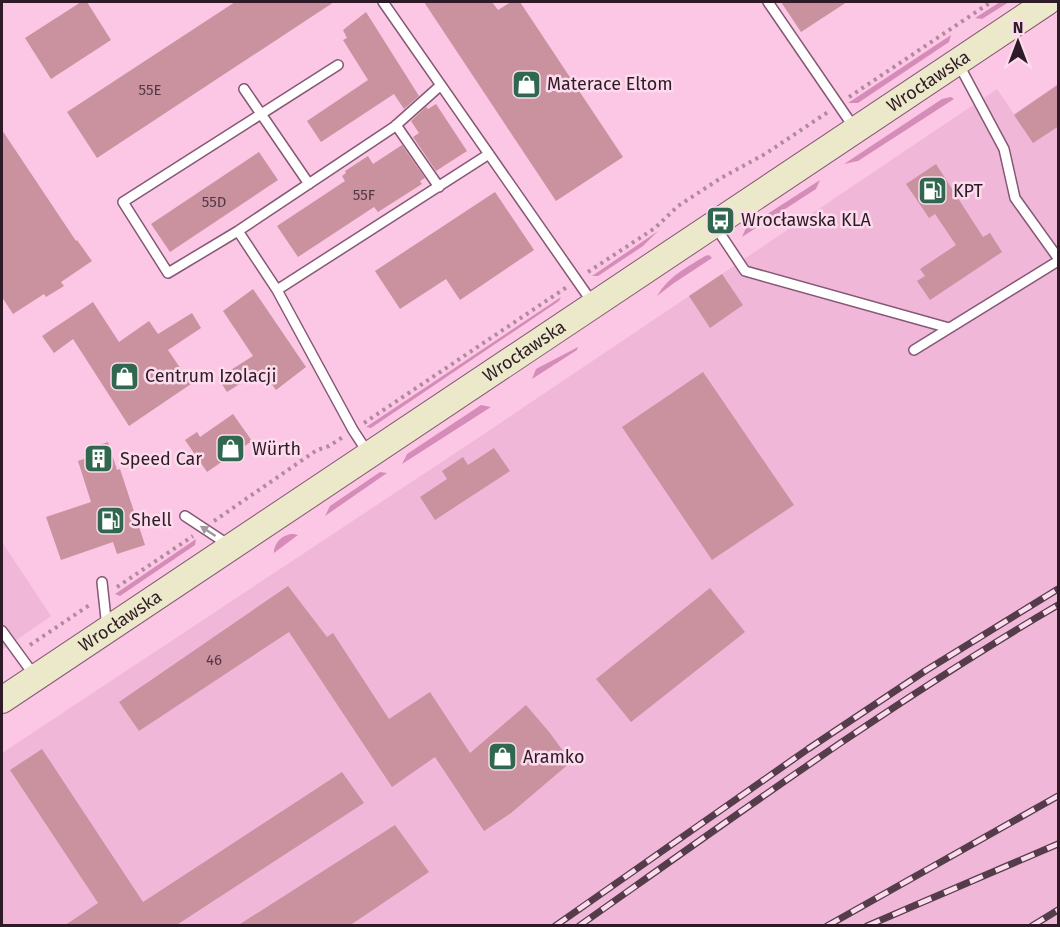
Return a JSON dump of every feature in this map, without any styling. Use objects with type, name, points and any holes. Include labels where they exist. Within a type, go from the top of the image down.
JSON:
[{"type":"street","name":"Wrocławska","points":[[2,700],[1047,2]]},
{"type":"lane","points":[[383,2],[593,304]]},
{"type":"lane","points":[[768,2],[855,129]]},
{"type":"lane","points":[[914,350],[1059,260],[1015,198],[1004,149],[957,62]]},
{"type":"lane","points":[[338,65],[123,202],[168,273],[238,231],[309,184],[396,124],[441,85]]},
{"type":"lane","points":[[244,89],[309,184]]},
{"type":"lane","points":[[396,124],[439,187]]},
{"type":"lane","points":[[277,290],[489,154]]},
{"type":"lane","points":[[714,224],[745,271],[949,328]]},
{"type":"lane","points":[[238,231],[277,290],[353,430],[369,454]]},
{"type":"lane","points":[[185,516],[231,546]]},
{"type":"lane","points":[[102,582],[108,629]]},
{"type":"lane","points":[[2,631],[36,677]]},
{"type":"path","points":[[18,653],[317,450],[329,446],[655,228],[678,206],[721,178],[765,154],[992,2]]},
{"type":"shaded area","points":[[1000,2],[1009,2],[982,19],[975,18]]},
{"type":"shaded area","points":[[951,35],[949,42],[858,103],[848,103]]},
{"type":"shaded area","points":[[1058,84],[1058,925],[2,926],[2,753],[484,434],[997,89],[1014,114]]},
{"type":"shaded area","points":[[951,97],[954,99],[858,161],[844,164],[942,99]]},
{"type":"shaded area","points":[[820,180],[816,189],[742,237],[746,228]]},
{"type":"shaded area","points":[[658,231],[643,246],[598,276],[592,276]]},
{"type":"shaded area","points":[[709,255],[712,258],[657,296],[678,273]]},
{"type":"shaded area","points":[[561,297],[559,301],[371,428],[366,427]]},
{"type":"shaded area","points":[[578,347],[577,350],[532,379],[536,369]]},
{"type":"shaded area","points":[[481,405],[491,407],[402,464],[407,454]]},
{"type":"shaded area","points":[[380,472],[387,473],[325,516],[330,506]]},
{"type":"shaded area","points":[[294,534],[298,535],[274,553],[280,539]]},
{"type":"shaded area","points":[[196,539],[195,545],[120,596],[115,594]]},
{"type":"shaded area","points":[[2,542],[51,616],[2,650]]},
{"type":"building","points":[[81,2],[87,2],[111,40],[51,79],[25,38]]},
{"type":"building","points":[[235,2],[334,2],[97,158],[67,112]]},
{"type":"building","name":"Materace Eltom","points":[[424,2],[492,2],[498,10],[511,2],[520,2],[623,157],[556,201]]},
{"type":"building","points":[[781,2],[847,2],[801,32]]},
{"type":"building","points":[[366,12],[419,96],[404,109],[394,94],[321,142],[307,121],[368,80],[343,40],[347,38],[343,30]]},
{"type":"building","points":[[1059,84],[1059,126],[1033,143],[1014,115]]},
{"type":"building","points":[[436,104],[467,151],[436,171],[413,137],[419,133],[411,121],[426,107],[428,109]]},
{"type":"building","points":[[2,130],[76,241],[92,261],[61,282],[64,286],[46,297],[44,294],[13,314],[2,297]]},
{"type":"building","points":[[402,145],[425,178],[420,181],[422,184],[378,212],[374,207],[298,257],[277,226],[345,181],[342,176],[346,173],[345,171],[368,156],[373,164]]},
{"type":"building","points":[[259,152],[278,180],[170,252],[151,224]]},
{"type":"building","points":[[936,164],[983,237],[990,233],[1002,252],[930,300],[917,281],[925,276],[920,269],[956,245],[935,214],[929,218],[906,184]]},
{"type":"building","points":[[495,192],[534,250],[460,300],[446,279],[400,309],[375,271]]},
{"type":"building","points":[[722,274],[743,305],[710,328],[689,296]]},
{"type":"building","points":[[253,289],[306,367],[276,390],[262,370],[227,392],[218,378],[253,356],[223,311]]},
{"type":"building","name":"Centrum Izolacji","points":[[93,302],[119,342],[149,321],[158,334],[192,313],[201,328],[168,350],[191,384],[129,426],[73,339],[54,353],[42,336]]},
{"type":"building","points":[[703,372],[794,505],[712,560],[622,427]]},
{"type":"building","points":[[233,414],[252,441],[207,472],[185,440],[197,432],[200,437]]},
{"type":"building","points":[[108,442],[117,470],[120,469],[145,545],[117,554],[113,542],[61,560],[46,517],[91,502],[78,461],[89,457],[87,449]]},
{"type":"building","points":[[494,448],[510,471],[435,520],[420,497],[447,479],[442,471],[463,457],[468,465]]},
{"type":"building","points":[[288,586],[327,637],[333,633],[389,719],[430,692],[470,753],[526,705],[571,762],[511,813],[484,831],[435,757],[392,787],[289,632],[139,731],[119,702]]},
{"type":"building","points":[[710,588],[745,632],[631,722],[596,679]]},
{"type":"building","points":[[42,749],[143,902],[342,772],[364,803],[175,926],[64,926],[98,903],[10,770]]},
{"type":"building","points":[[395,825],[429,872],[349,926],[237,926]]},
{"type":"railway","points":[[555,926],[808,749],[925,671],[1058,589]]},
{"type":"railway","points":[[579,926],[875,720],[935,680],[1058,605]]},
{"type":"railway","points":[[827,926],[1058,796]]},
{"type":"railway","points":[[867,926],[1058,844]]},
{"type":"railway","points":[[1032,926],[1058,910]]},
{"type":"place","name":"Materace Eltom","points":[[526,84]]},
{"type":"place","name":"KPT","points":[[932,191]]},
{"type":"place","name":"Wrocławska KLA","points":[[720,220]]},
{"type":"place","name":"Centrum Izolacji","points":[[124,376]]},
{"type":"place","name":"Würth","points":[[231,449]]},
{"type":"place","name":"Speed Car","points":[[99,459]]},
{"type":"place","name":"Shell","points":[[110,520]]},
{"type":"place","name":"Aramko","points":[[502,757]]}]
